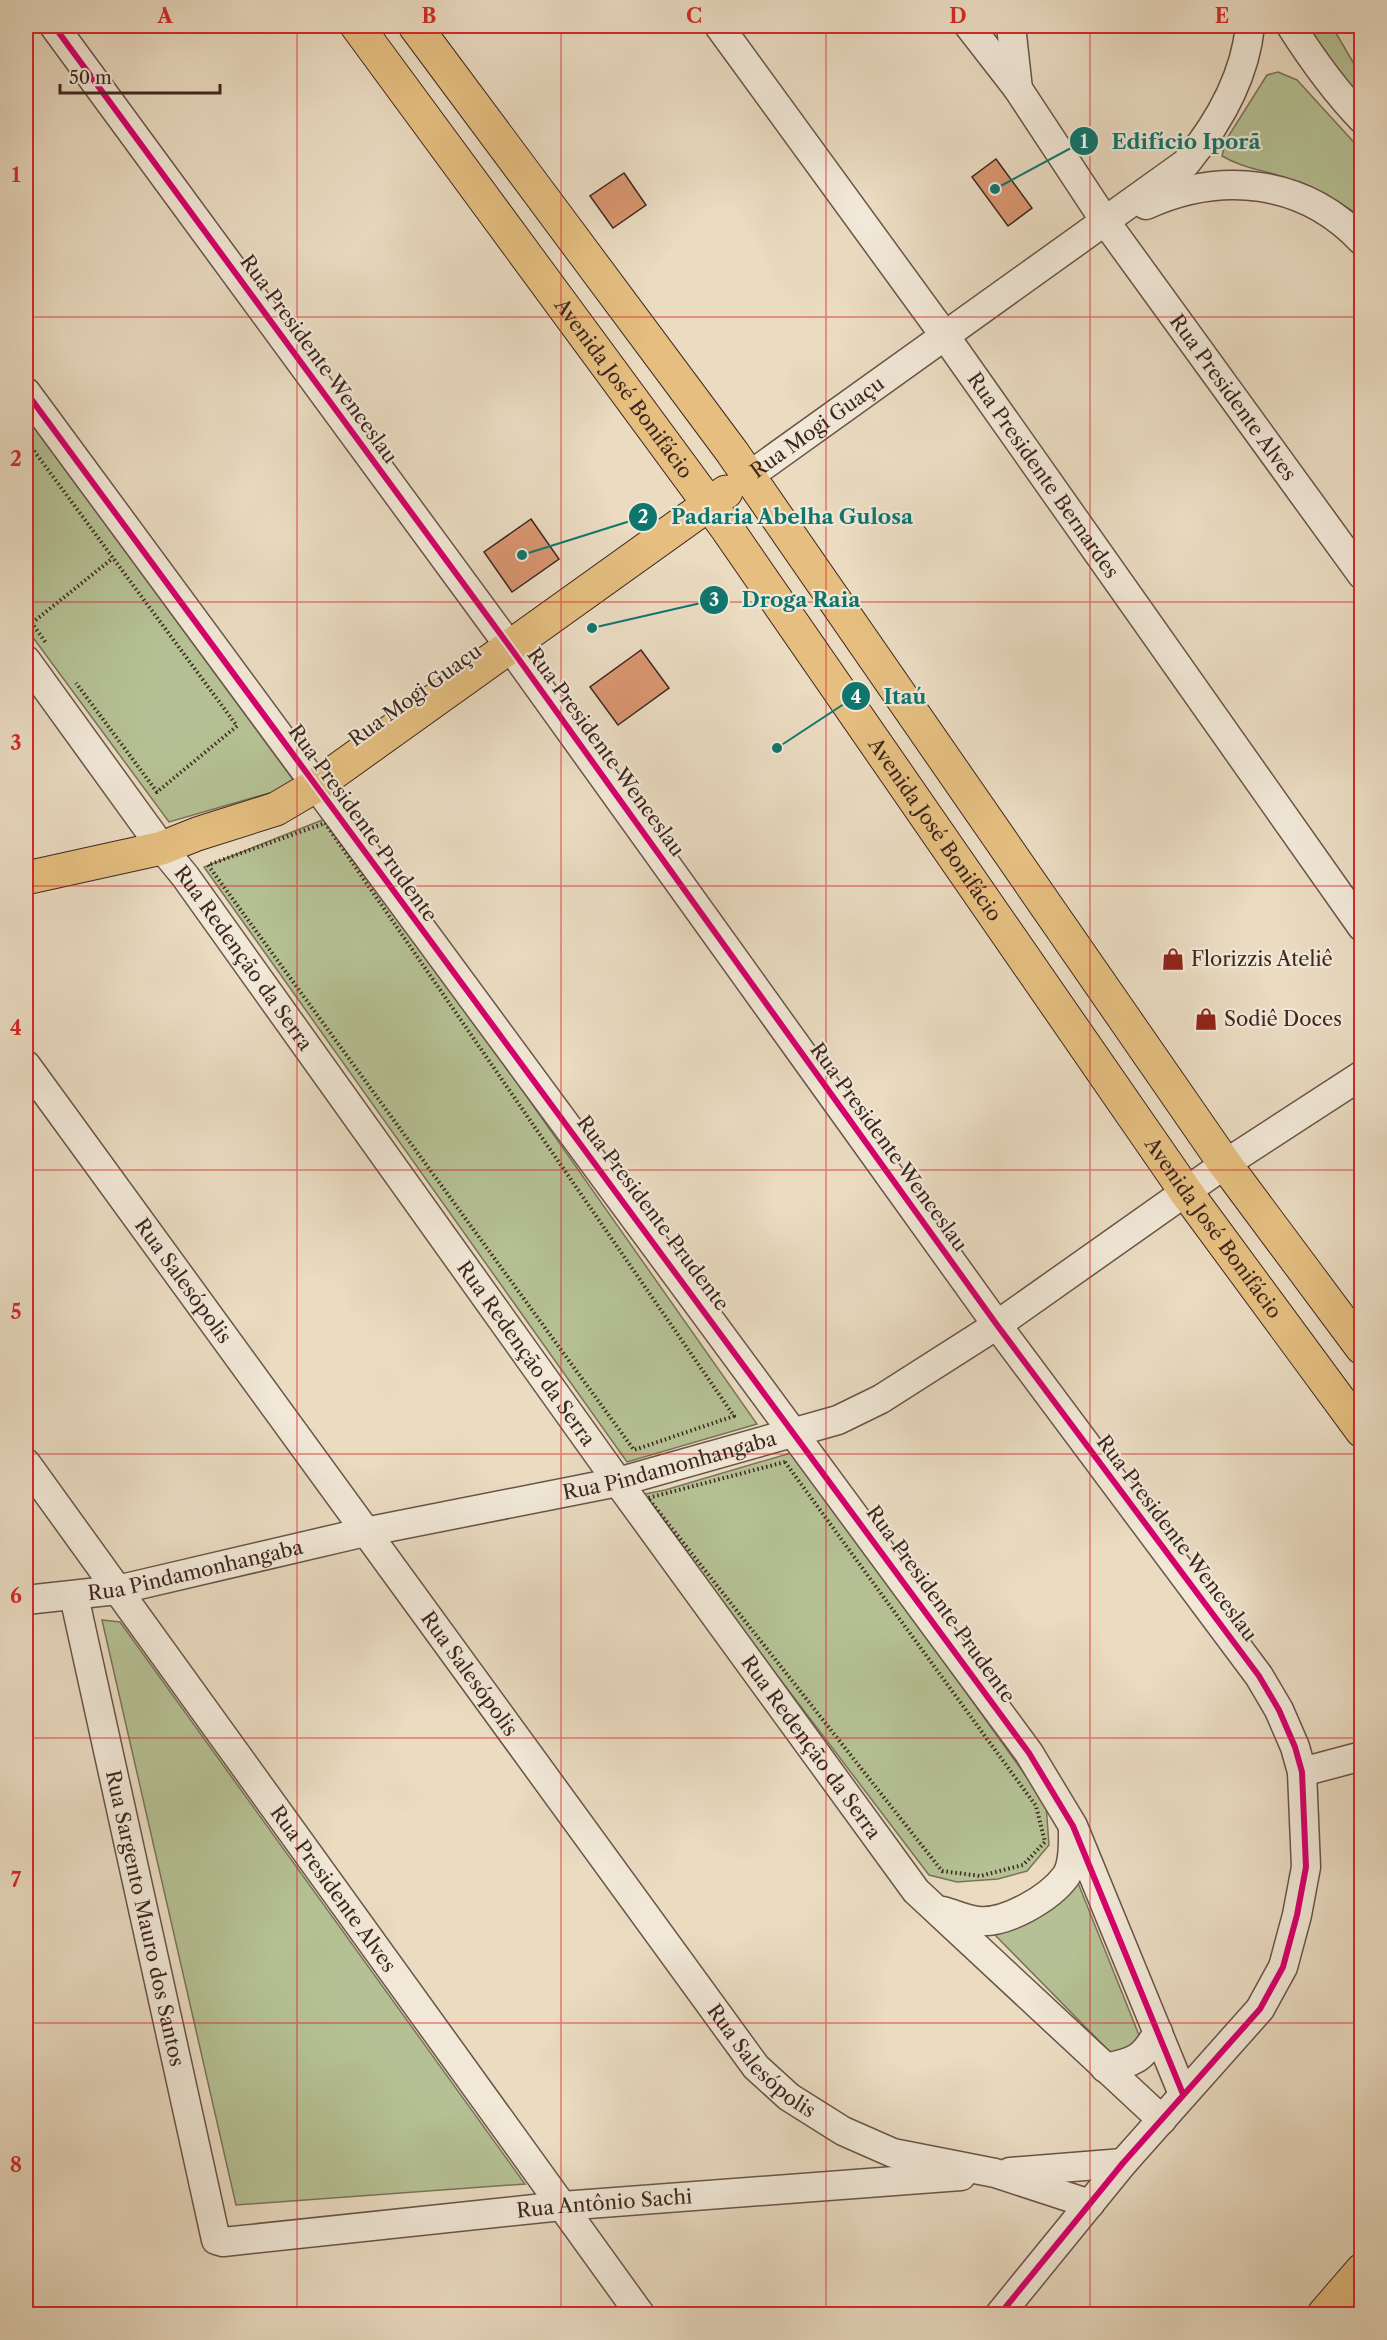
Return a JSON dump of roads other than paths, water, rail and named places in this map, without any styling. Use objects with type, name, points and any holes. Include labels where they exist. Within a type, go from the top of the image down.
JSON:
[{"type":"main road","name":"Avenida José Bonifácio","points":[[357,26],[709,504],[1186,1192],[1362,1431]]},
{"type":"main road","points":[[415,26],[749,476],[1225,1164],[1362,1348]]},
{"type":"main road","name":"Rua Mogi Guaçu","points":[[26,878],[162,848],[196,834],[276,808],[315,786],[749,476]]},
{"type":"main road","points":[[1324,2314],[1362,2270]]},
{"type":"street","name":"Rua Presidente Wenceslau","points":[[54,26],[510,647],[997,1325],[1259,1676],[1280,1710],[1302,1772],[1306,1867],[1297,1915],[1283,1966],[1260,2009],[1123,2163],[1000,2314]]},
{"type":"street","name":"Rua Presidente Bernardes","points":[[719,26],[945,336],[1362,927]]},
{"type":"street","name":"Rua Presidente Alves","points":[[969,26],[1018,88],[1105,221],[1362,575]]},
{"type":"street","points":[[1011,26],[1018,88]]},
{"type":"street","points":[[1223,184],[1212,172],[1206,157],[1206,139],[1235,87],[1250,26]]},
{"type":"street","points":[[1291,26],[1339,96],[1362,119]]},
{"type":"street","name":"Rua Mogi Guaçu","points":[[749,476],[1186,163],[1206,139]]},
{"type":"street","points":[[1105,221],[1184,190],[1223,184],[1266,189],[1291,195],[1333,214],[1362,241]]},
{"type":"street","name":"Rua Presidente Prudente","points":[[26,392],[795,1433],[1029,1754],[1073,1826],[1183,2094]]},
{"type":"street","name":"Rua Redenção da Serra","points":[[26,660],[162,848],[206,904],[618,1482],[916,1891],[1162,2120]]},
{"type":"street","name":"Rua Salesópolis","points":[[26,1065],[756,2067],[789,2097],[843,2131],[893,2153],[995,2173]]},
{"type":"street","name":"Rua Pindamonhangaba","points":[[26,1600],[117,1590],[365,1532],[618,1482],[838,1420],[881,1399],[997,1325],[1225,1164],[1362,1075]]},
{"type":"street","name":"Rua Presidente Alves","points":[[26,1463],[640,2314]]},
{"type":"street","name":"Rua Sargento Mauro dos Santos","points":[[74,1596],[216,2240]]},
{"type":"street","points":[[1302,1772],[1362,1756]]},
{"type":"street","points":[[936,1909],[979,1922],[1012,1916],[1043,1898],[1066,1875],[1073,1854],[1073,1826]]},
{"type":"street","points":[[1105,2068],[1130,2063],[1142,2056],[1158,2032]]},
{"type":"street","name":"Rua Antônio Sachi","points":[[216,2240],[223,2242],[562,2206],[1123,2163]]},
{"type":"street","name":"Rua Antônio Sachi","points":[[995,2173],[1090,2204]]},
{"type":"place","name":"Edifício Iporã","points":[[995,189]]},
{"type":"place","name":"Padaria Abelha Gulosa","points":[[522,555]]},
{"type":"place","name":"Droga Raia","points":[[592,628]]},
{"type":"place","name":"Itaú","points":[[777,748]]},
{"type":"place","name":"Florizzis Ateliê","points":[[1173,959]]},
{"type":"place","name":"Sodiê Doces","points":[[1206,1019]]}]
